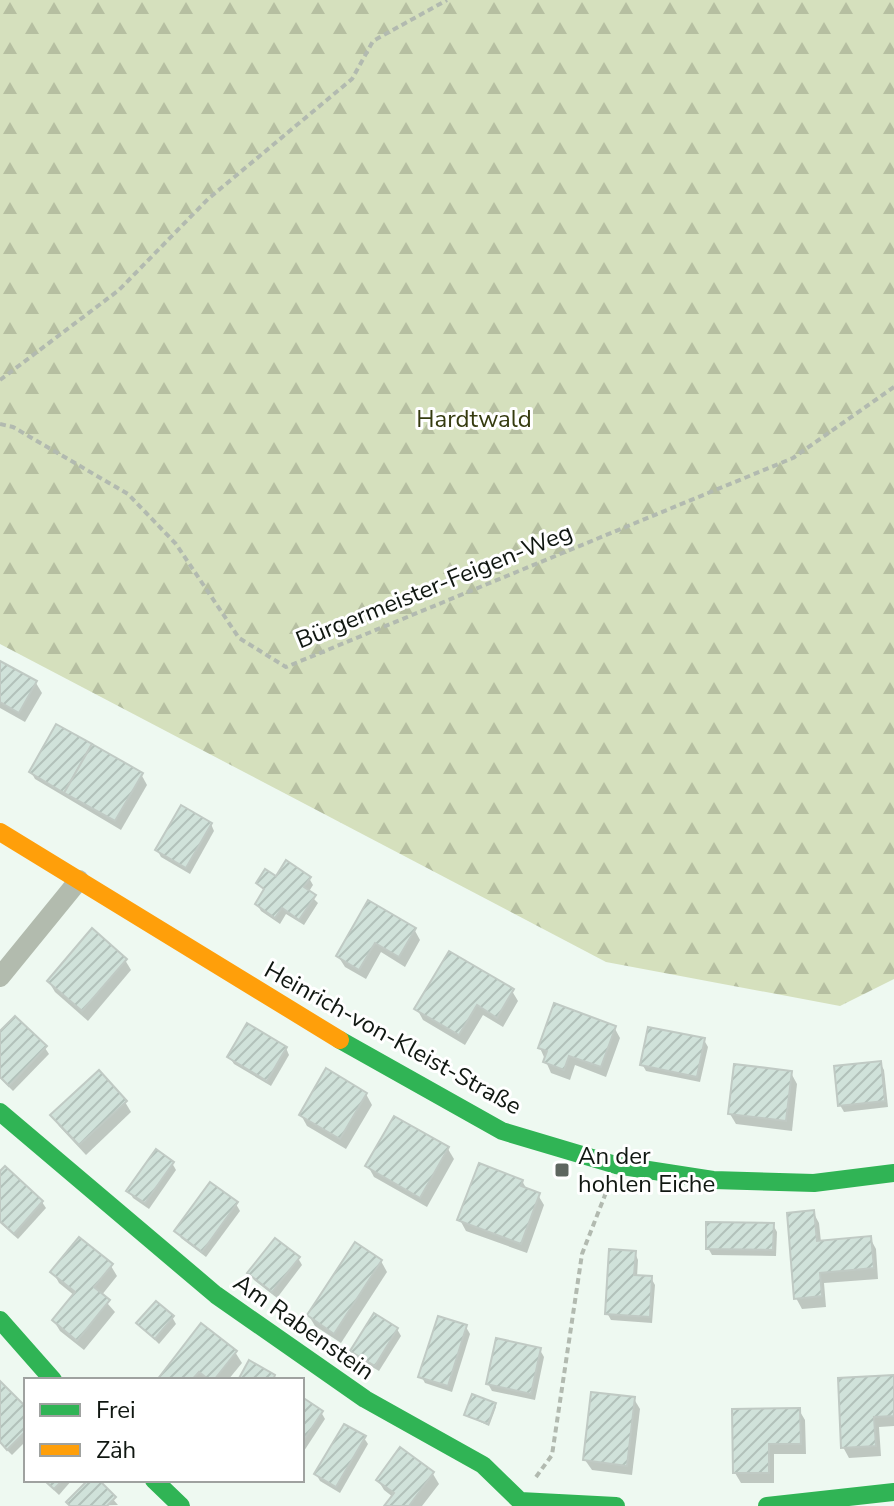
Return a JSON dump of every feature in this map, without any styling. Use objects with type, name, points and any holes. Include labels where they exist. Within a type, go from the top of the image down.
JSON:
[{"type":"street","name":"Heinrich-von-Kleist-Straße","points":[[0,832],[351,1047],[502,1131],[616,1165],[713,1180],[814,1183],[894,1173]]},
{"type":"street","points":[[0,977],[79,880]]},
{"type":"street","name":"Am Rabenstein","points":[[0,1112],[216,1295],[365,1399],[483,1465],[518,1503]]},
{"type":"street","points":[[0,1320],[51,1378]]},
{"type":"street","points":[[156,1482],[181,1506]]},
{"type":"street","points":[[767,1506],[894,1492]]},
{"type":"street","points":[[518,1503],[616,1506]]},
{"type":"path","points":[[0,380],[119,290],[208,199],[352,79],[373,41],[447,0]]},
{"type":"path","name":"Bürgermeister-Feigen-Weg","points":[[0,424],[13,427],[128,494],[176,544],[239,638],[286,667],[793,458],[894,387]]},
{"type":"path","points":[[518,1503],[552,1455],[582,1254],[616,1165]]},
{"type":"green space","name":"Hardtwald","points":[[0,0],[894,0],[894,979],[840,1006],[606,962],[0,644]]},
{"type":"building","points":[[0,661],[37,681],[19,713],[0,702]]},
{"type":"building","points":[[56,724],[92,744],[64,793],[29,772]]},
{"type":"building","points":[[92,744],[143,773],[115,821],[64,793]]},
{"type":"building","points":[[181,805],[212,823],[186,868],[155,850]]},
{"type":"building","points":[[286,860],[311,877],[304,887],[316,895],[299,920],[282,908],[275,918],[255,904],[264,889],[256,883],[265,869],[276,876]]},
{"type":"building","points":[[368,900],[416,928],[399,957],[375,943],[359,970],[336,956]]},
{"type":"building","points":[[92,928],[127,959],[82,1011],[47,981]]},
{"type":"building","points":[[449,951],[514,989],[497,1018],[477,1005],[459,1035],[414,1009]]},
{"type":"building","points":[[554,1003],[616,1026],[601,1067],[569,1056],[564,1070],[543,1062],[547,1051],[538,1048]]},
{"type":"building","points":[[15,1016],[47,1046],[9,1086],[0,1077],[0,1031]]},
{"type":"building","points":[[247,1023],[287,1047],[267,1081],[227,1057]]},
{"type":"building","points":[[648,1027],[705,1038],[697,1077],[640,1065]]},
{"type":"building","points":[[881,1061],[885,1101],[838,1106],[834,1066]]},
{"type":"building","points":[[734,1064],[792,1071],[786,1121],[728,1114]]},
{"type":"building","points":[[326,1068],[367,1093],[340,1139],[299,1115]]},
{"type":"building","points":[[99,1070],[127,1101],[79,1145],[50,1115]]},
{"type":"building","points":[[394,1116],[449,1147],[420,1198],[365,1166]]},
{"type":"building","points":[[156,1149],[174,1162],[145,1203],[126,1191]]},
{"type":"building","points":[[479,1163],[523,1180],[521,1186],[540,1193],[521,1244],[457,1220]]},
{"type":"building","points":[[5,1166],[43,1201],[14,1234],[0,1221],[0,1171]]},
{"type":"building","points":[[210,1182],[238,1202],[202,1252],[174,1231]]},
{"type":"building","points":[[814,1210],[817,1241],[871,1236],[874,1268],[820,1273],[822,1296],[794,1299],[787,1213]]},
{"type":"building","points":[[706,1222],[774,1223],[773,1250],[706,1249]]},
{"type":"building","points":[[79,1237],[113,1264],[94,1287],[110,1300],[77,1341],[52,1320],[75,1292],[50,1272]]},
{"type":"building","points":[[275,1238],[300,1257],[272,1292],[247,1273]]},
{"type":"building","points":[[355,1242],[382,1260],[334,1334],[307,1315]]},
{"type":"building","points":[[609,1249],[636,1251],[634,1275],[652,1276],[650,1317],[605,1314]]},
{"type":"building","points":[[156,1301],[174,1316],[155,1339],[136,1323]]},
{"type":"building","points":[[374,1313],[398,1328],[375,1366],[350,1351]]},
{"type":"building","points":[[438,1316],[467,1325],[448,1386],[418,1377]]},
{"type":"building","points":[[201,1323],[237,1351],[216,1378],[206,1378],[199,1372],[194,1378],[159,1378]]},
{"type":"building","points":[[496,1338],[541,1348],[531,1394],[486,1384]]},
{"type":"building","points":[[249,1360],[275,1375],[274,1378],[239,1378]]},
{"type":"building","points":[[894,1375],[894,1416],[874,1417],[876,1446],[841,1448],[838,1378]]},
{"type":"building","points":[[0,1381],[24,1405],[24,1433],[7,1450],[0,1442]]},
{"type":"building","points":[[591,1392],[635,1397],[627,1466],[583,1460]]},
{"type":"building","points":[[472,1394],[496,1403],[488,1424],[464,1415]]},
{"type":"building","points":[[304,1398],[323,1411],[304,1440]]},
{"type":"building","points":[[800,1408],[801,1444],[769,1444],[769,1473],[733,1473],[732,1409]]},
{"type":"building","points":[[344,1424],[366,1436],[336,1487],[314,1474]]},
{"type":"building","points":[[400,1447],[434,1472],[409,1506],[384,1506],[394,1493],[376,1480]]},
{"type":"building","points":[[46,1482],[61,1482],[54,1489]]},
{"type":"building","points":[[86,1482],[101,1482],[116,1497],[107,1506],[70,1506],[66,1502]]},
{"type":"traffic: fast","points":[[340,1040],[502,1131],[616,1165],[713,1180],[814,1183],[894,1173]]},
{"type":"traffic: fast","points":[[0,1112],[216,1295],[365,1399],[483,1465],[520,1501],[616,1506]]},
{"type":"traffic: fast","points":[[0,1320],[51,1378]]},
{"type":"traffic: fast","points":[[156,1482],[181,1506]]},
{"type":"traffic: fast","points":[[767,1506],[894,1492]]},
{"type":"traffic: slow","points":[[0,832],[340,1040]]},
{"type":"place","name":"An der hohlen Eiche","points":[[562,1170]]}]
